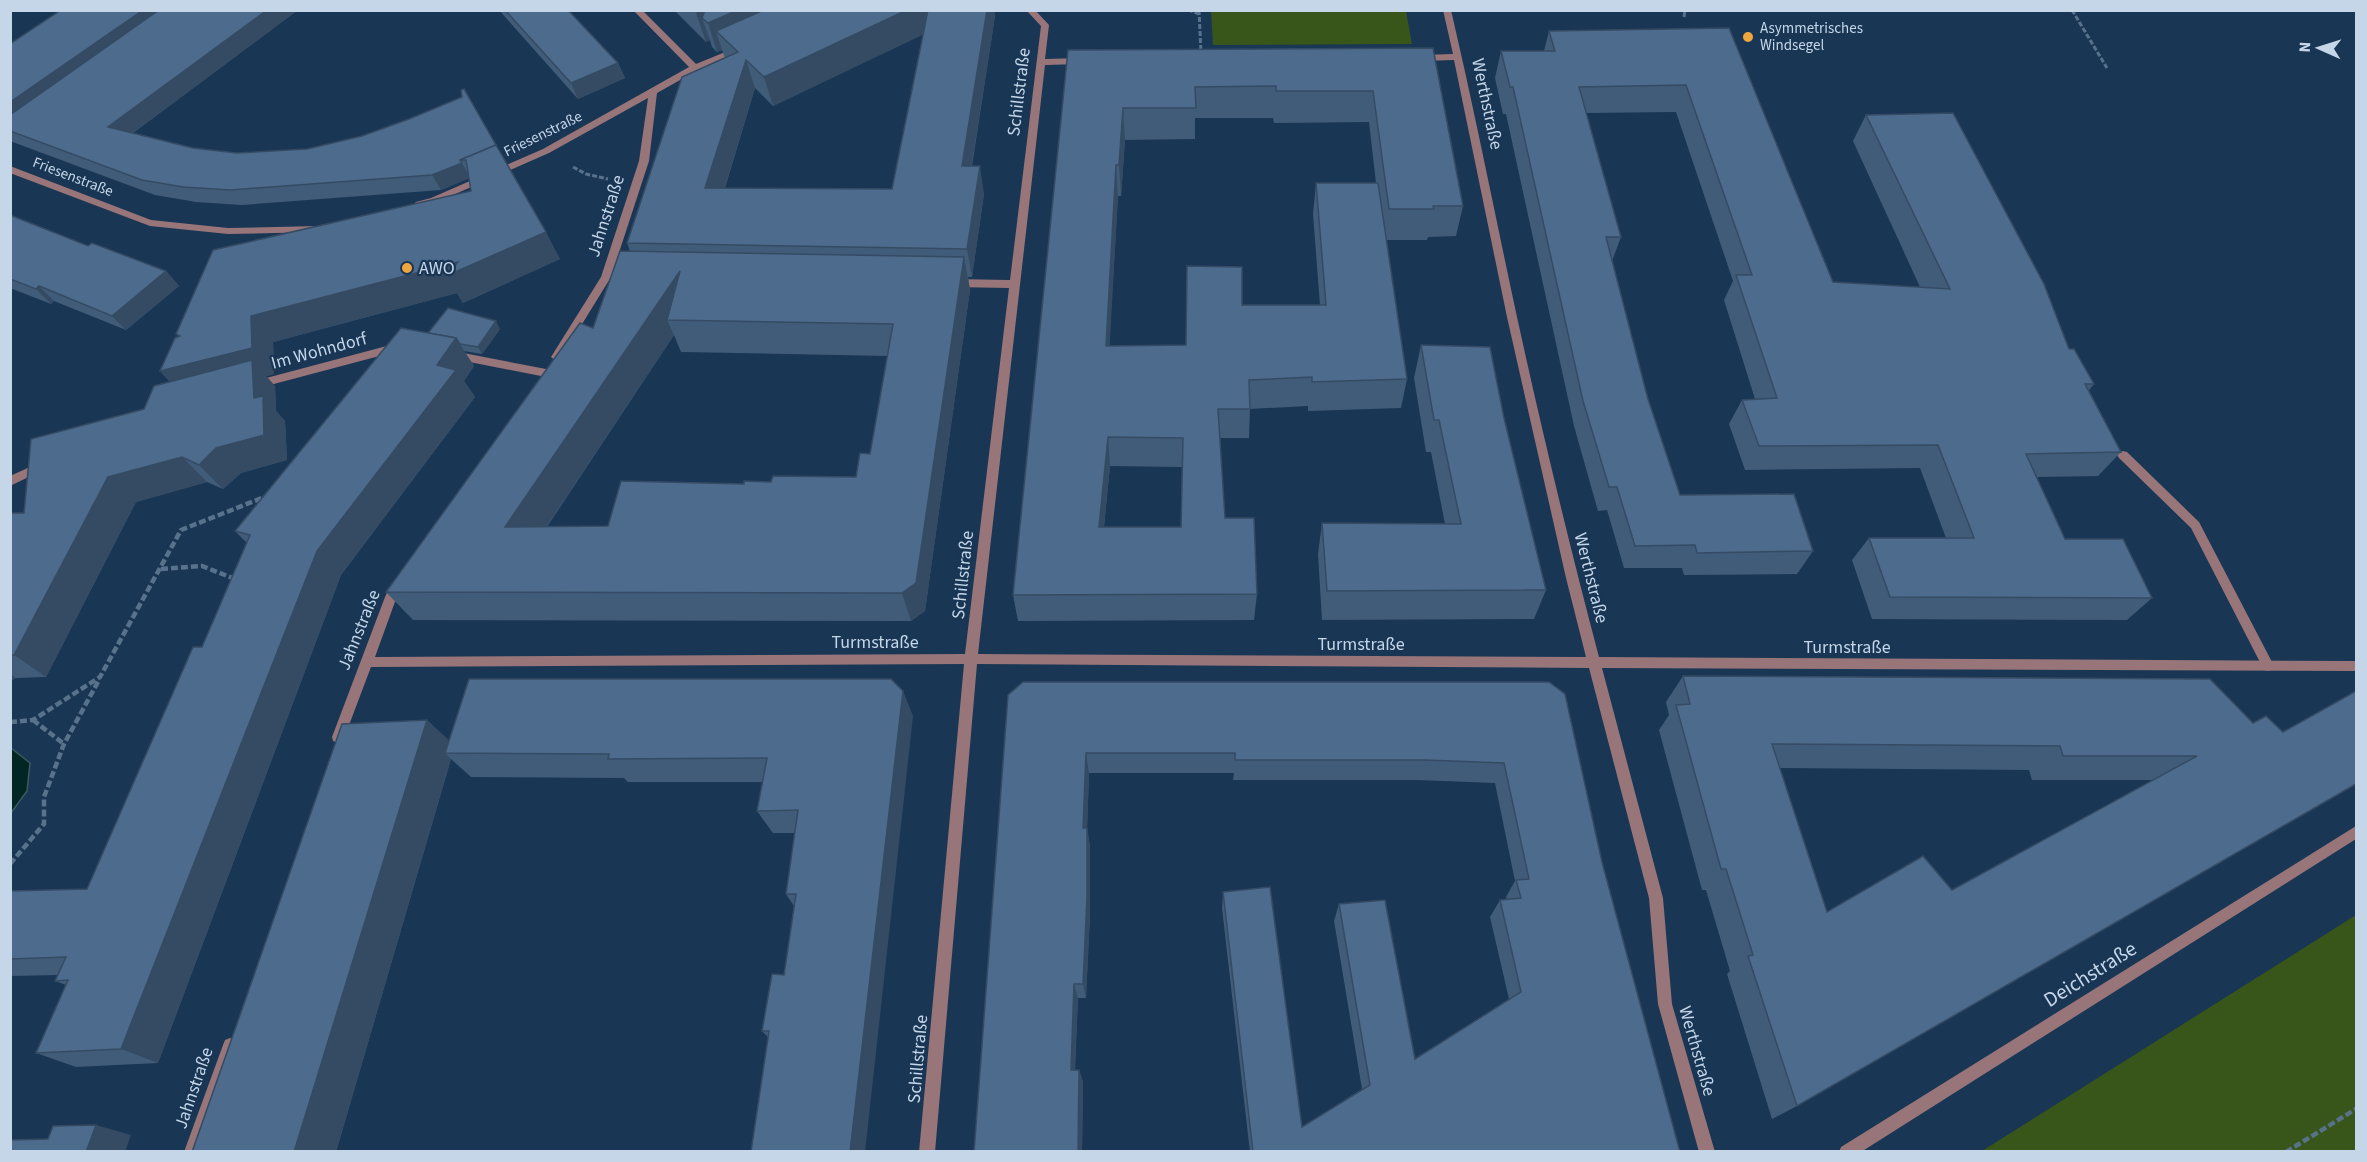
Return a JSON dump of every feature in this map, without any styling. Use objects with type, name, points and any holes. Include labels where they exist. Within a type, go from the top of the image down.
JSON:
[{"type":"street","points":[[637,10],[695,68]]},
{"type":"street","name":"Schillstraße","points":[[927,1152],[971,659],[1045,25],[1030,10]]},
{"type":"street","name":"Werthstraße","points":[[1447,10],[1514,329],[1594,663],[1656,898],[1665,1004],[1707,1152]]},
{"type":"street","name":"Friesenstraße","points":[[412,206],[434,200],[546,151],[654,93],[695,68],[747,46]]},
{"type":"street","points":[[1412,58],[1458,57]]},
{"type":"street","points":[[1041,62],[1098,61]]},
{"type":"street","name":"Jahnstraße","points":[[436,352],[543,378],[612,278],[644,161],[654,93]]},
{"type":"street","name":"Friesenstraße","points":[[10,169],[150,223],[228,231],[325,229]]},
{"type":"street","points":[[942,283],[1013,284]]},
{"type":"street","name":"Im Wohndorf","points":[[243,388],[404,346],[415,348]]},
{"type":"street","points":[[2123,455],[2195,525],[2268,666]]},
{"type":"street","points":[[10,482],[50,461]]},
{"type":"street","name":"Jahnstraße","points":[[335,746],[391,597],[404,577]]},
{"type":"street","name":"Turmstraße","points":[[366,662],[971,659],[2356,666]]},
{"type":"street","name":"Deichstraße","points":[[1846,1152],[2356,832]]},
{"type":"street","name":"Jahnstraße","points":[[192,1152],[236,1028]]},
{"type":"path","points":[[1188,10],[1199,12],[1202,60]]},
{"type":"path","points":[[1684,17],[1685,10]]},
{"type":"path","points":[[2072,10],[2107,69]]},
{"type":"path","points":[[546,151],[586,174],[636,184]]},
{"type":"path","points":[[10,864],[44,825],[44,797],[64,744],[181,530],[274,493]]},
{"type":"path","points":[[160,568],[202,566],[243,581]]},
{"type":"path","points":[[10,722],[33,720],[100,677]]},
{"type":"path","points":[[33,720],[64,744]]},
{"type":"path","points":[[2286,1152],[2356,1109]]},
{"type":"green space","points":[[1211,11],[1406,11],[1412,44],[1213,45]]},
{"type":"green space","points":[[2356,915],[2356,1151],[1982,1151]]},
{"type":"shaded area","points":[[11,748],[30,763],[27,791],[11,813]]},
{"type":"building","points":[[61,10],[143,10],[10,102],[10,44]]},
{"type":"building","points":[[159,10],[267,10],[108,127],[193,148],[237,153],[307,149],[362,136],[409,119],[462,97],[461,90],[464,89],[496,145],[460,160],[462,163],[432,175],[230,190],[183,187],[142,180],[10,131],[10,115]]},
{"type":"building","points":[[505,10],[568,10],[618,63],[571,83]]},
{"type":"building","points":[[705,10],[738,10],[708,23],[702,18]]},
{"type":"building","points":[[764,10],[907,10],[764,77],[746,60],[705,188],[892,189],[928,10],[987,10],[962,166],[980,166],[967,249],[627,243],[682,77],[738,52],[716,31]]},
{"type":"building","points":[[1729,28],[1833,282],[1950,289],[1866,115],[1953,113],[2044,284],[2069,349],[2074,349],[2094,384],[2085,384],[2121,452],[2026,454],[2065,539],[2123,539],[2152,598],[1890,597],[1869,538],[1974,538],[1938,445],[1759,446],[1742,400],[1777,398],[1736,275],[1752,275],[1686,85],[1579,87],[1621,237],[1606,237],[1648,399],[1680,495],[1794,494],[1813,551],[1697,553],[1695,545],[1635,546],[1617,487],[1609,487],[1583,401],[1513,87],[1510,87],[1501,51],[1555,51],[1549,31]]},
{"type":"building","points":[[1433,48],[1463,206],[1433,206],[1434,209],[1389,209],[1373,91],[1276,91],[1276,86],[1195,87],[1196,108],[1123,108],[1119,165],[1116,165],[1106,346],[1186,345],[1187,266],[1242,267],[1242,305],[1326,305],[1316,183],[1378,183],[1407,379],[1312,382],[1312,377],[1249,380],[1250,409],[1218,409],[1225,518],[1254,518],[1257,594],[1013,595],[1068,50]],"holes":[[[1108,437],[1183,438],[1181,527],[1099,527]]]},
{"type":"building","points":[[496,145],[546,232],[446,276],[458,262],[251,316],[252,348],[160,371],[175,338],[180,336],[176,334],[213,250],[471,191],[466,160],[460,160]]},
{"type":"building","points":[[10,215],[88,246],[92,243],[166,271],[112,316],[39,286],[36,289],[10,279]]},
{"type":"building","points":[[620,251],[964,257],[916,583],[902,593],[386,592],[580,323],[593,328]],"holes":[[[680,271],[667,320],[893,324],[870,454],[860,453],[856,477],[773,476],[771,482],[744,481],[744,484],[621,481],[608,526],[505,527]]]},
{"type":"building","points":[[448,308],[496,321],[478,347],[460,344],[456,338],[428,333]]},
{"type":"building","points":[[401,328],[456,338],[437,365],[456,370],[317,551],[121,1049],[36,1053],[68,980],[55,981],[66,957],[10,959],[10,891],[87,889],[193,647],[202,647],[250,535],[235,531]]},
{"type":"building","points":[[1421,345],[1490,347],[1504,418],[1546,590],[1327,591],[1322,523],[1461,524],[1439,420],[1434,420]]},
{"type":"building","points":[[252,360],[254,398],[263,396],[264,435],[216,448],[199,465],[182,457],[108,477],[14,655],[10,655],[10,513],[24,513],[31,439],[144,409],[154,386]]},
{"type":"building","points":[[1683,676],[2210,679],[2253,723],[2266,716],[2283,732],[2356,691],[2356,784],[1797,1106],[1748,956],[1753,955],[1726,869],[1721,869],[1676,705],[1690,704]],"holes":[[[1772,744],[2060,746],[2063,756],[2197,756],[1952,890],[1923,856],[1827,912]]]},
{"type":"building","points":[[469,679],[891,679],[903,691],[850,1152],[751,1152],[769,1031],[762,1031],[772,974],[784,975],[796,894],[786,894],[798,810],[757,811],[767,758],[608,759],[609,754],[445,753]]},
{"type":"building","points":[[1023,682],[1549,682],[1565,694],[1602,862],[1680,1152],[1253,1152],[1223,892],[1270,887],[1302,1127],[1370,1085],[1339,904],[1385,900],[1415,1059],[1521,992],[1500,900],[1521,898],[1516,880],[1529,879],[1504,763],[1425,760],[1235,760],[1235,753],[1086,753],[1083,828],[1087,828],[1087,897],[1083,984],[1074,984],[1071,1070],[1079,1070],[1078,1152],[974,1152],[1008,695]]},
{"type":"building","points":[[427,720],[294,1152],[192,1152],[342,724]]},
{"type":"building","points":[[96,1125],[86,1152],[10,1152],[10,1140],[48,1139],[53,1126]]},
{"type":"place","name":"Asymmetrisches Windsegel","points":[[1748,37]]},
{"type":"place","name":"AWO","points":[[407,268]]}]
